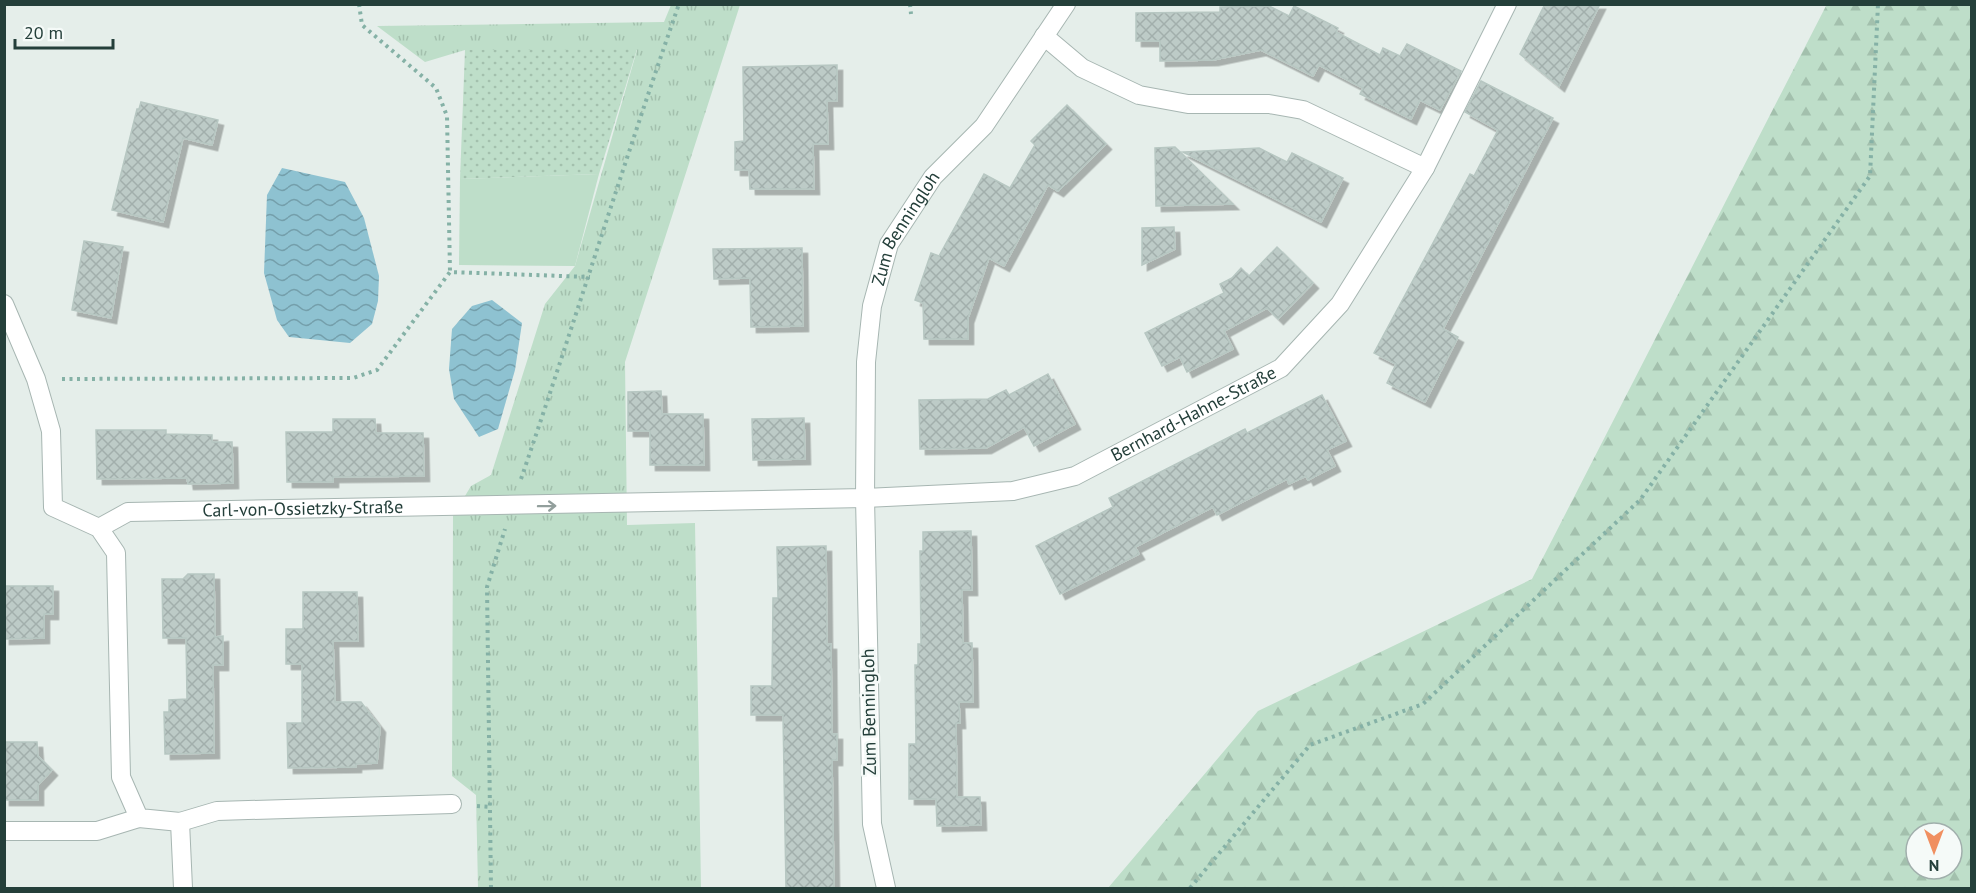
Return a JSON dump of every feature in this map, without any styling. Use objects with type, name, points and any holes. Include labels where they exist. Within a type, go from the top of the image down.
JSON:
[{"type":"street","name":"Zum Benningloh","points":[[886,888],[872,824],[865,498],[866,362],[872,306],[889,244],[933,177],[984,126],[1066,4]]},
{"type":"street","name":"Bernhard-Hahne-Straße","points":[[865,498],[1013,491],[1076,476],[1281,368],[1340,304],[1425,168],[1507,4]]},
{"type":"street","points":[[1044,36],[1082,68],[1139,95],[1188,104],[1269,105],[1303,110],[1425,168]]},
{"type":"street","points":[[4,304],[36,379],[51,431],[53,507],[99,528],[116,553],[121,777],[139,818]]},
{"type":"street","name":"Carl-von-Ossietzky-Straße","points":[[99,528],[128,512],[865,498]]},
{"type":"street","points":[[4,831],[98,831],[139,818],[180,822],[217,810],[452,804]]},
{"type":"street","points":[[180,822],[183,888]]},
{"type":"path","points":[[36,379],[353,378],[377,369],[450,272],[447,116],[436,88],[362,25],[359,4]]},
{"type":"path","points":[[491,888],[487,587],[512,506],[590,277],[636,126],[679,4]]},
{"type":"path","points":[[910,4],[911,14]]},
{"type":"path","points":[[1190,888],[1310,745],[1423,704],[1640,500],[1870,176],[1878,4]]},
{"type":"path","points":[[450,272],[590,277]]},
{"type":"green space","points":[[1827,4],[1971,5],[1971,888],[1108,888],[1258,711],[1532,579]]},
{"type":"green space","points":[[671,5],[740,5],[625,362],[627,525],[695,523],[701,888],[478,888],[476,795],[452,776],[453,516],[471,486],[491,475],[545,304],[575,266],[637,50],[465,50],[425,62],[377,26],[664,22]]},
{"type":"green space","points":[[637,49],[599,174],[460,179],[465,50]]},
{"type":"green space","points":[[599,174],[575,266],[459,265],[460,179]]},
{"type":"water","points":[[282,168],[345,182],[364,218],[379,276],[378,301],[372,324],[350,343],[289,337],[277,320],[264,273],[267,195]]},
{"type":"water","points":[[492,300],[522,323],[515,370],[498,429],[479,437],[454,399],[449,369],[452,329],[472,306]]},
{"type":"building","points":[[1545,4],[1600,4],[1559,86],[1520,54]]},
{"type":"building","points":[[1269,6],[1289,16],[1294,6],[1338,28],[1336,32],[1380,55],[1383,48],[1400,56],[1407,44],[1461,71],[1440,110],[1420,100],[1411,119],[1360,94],[1363,88],[1319,65],[1313,76],[1261,50],[1213,60],[1160,61],[1160,41],[1136,41],[1136,13],[1220,12],[1220,7]]},
{"type":"building","points":[[837,65],[837,101],[827,101],[828,144],[813,144],[814,189],[750,189],[749,170],[735,170],[735,142],[744,141],[743,67]]},
{"type":"building","points":[[1481,81],[1553,118],[1443,329],[1458,337],[1425,402],[1387,383],[1396,364],[1374,353],[1470,174],[1474,176],[1498,130],[1465,112]]},
{"type":"building","points":[[141,102],[218,120],[212,145],[183,138],[163,222],[112,210],[137,109]]},
{"type":"building","points":[[1067,105],[1106,144],[1058,191],[1048,185],[1004,266],[989,258],[968,318],[968,339],[924,339],[923,303],[915,300],[931,253],[939,256],[984,174],[1010,188],[1035,145],[1031,141]]},
{"type":"building","points":[[1175,147],[1233,204],[1156,206],[1155,148]]},
{"type":"building","points":[[1259,148],[1287,162],[1292,153],[1343,178],[1321,222],[1183,152]]},
{"type":"building","points":[[1174,227],[1175,249],[1142,265],[1142,228]]},
{"type":"building","points":[[84,241],[123,247],[111,318],[72,310]]},
{"type":"building","points":[[1277,247],[1313,283],[1278,319],[1267,308],[1224,331],[1233,349],[1187,372],[1180,357],[1162,366],[1145,333],[1224,293],[1220,284],[1232,278],[1241,268],[1249,276]]},
{"type":"building","points":[[802,248],[803,326],[751,327],[750,278],[714,279],[713,249]]},
{"type":"building","points":[[1048,374],[1075,424],[1034,446],[1024,427],[986,448],[920,449],[919,400],[988,399],[1006,390],[1009,395]]},
{"type":"building","points":[[661,391],[662,414],[703,414],[704,465],[650,465],[650,431],[628,431],[628,392]]},
{"type":"building","points":[[1322,395],[1346,441],[1327,450],[1335,466],[1308,480],[1306,476],[1289,484],[1287,479],[1217,515],[1213,507],[1135,547],[1139,554],[1060,594],[1036,546],[1113,507],[1109,498],[1245,429],[1247,433]]},
{"type":"building","points":[[804,418],[805,459],[753,460],[752,419]]},
{"type":"building","points":[[333,419],[375,419],[376,433],[423,433],[424,476],[333,477],[333,482],[287,482],[286,432],[333,432]]},
{"type":"building","points":[[96,430],[166,430],[166,434],[212,435],[212,442],[232,442],[233,483],[188,484],[187,478],[97,479]]},
{"type":"building","points":[[971,531],[972,590],[962,590],[963,643],[972,643],[973,702],[959,702],[960,723],[956,723],[957,797],[980,797],[981,825],[937,826],[936,799],[909,799],[909,744],[916,744],[915,665],[918,665],[918,644],[921,644],[920,551],[923,551],[923,532]]},
{"type":"building","points":[[826,546],[827,644],[831,644],[832,734],[837,734],[837,760],[832,760],[834,888],[786,888],[783,715],[751,715],[751,686],[772,686],[773,598],[778,598],[777,547]]},
{"type":"building","points":[[188,574],[214,574],[215,637],[223,636],[223,665],[213,665],[214,753],[165,754],[164,712],[169,712],[169,700],[187,699],[186,638],[163,638],[162,579],[183,579]]},
{"type":"building","points":[[4,586],[53,586],[53,614],[44,614],[44,638],[4,639]]},
{"type":"building","points":[[303,592],[357,592],[358,641],[333,641],[335,702],[361,702],[380,727],[377,763],[356,764],[356,767],[288,768],[287,723],[302,723],[302,664],[286,664],[286,629],[303,629]]},
{"type":"building","points":[[4,742],[37,742],[38,756],[52,770],[38,785],[38,800],[4,800]]}]
